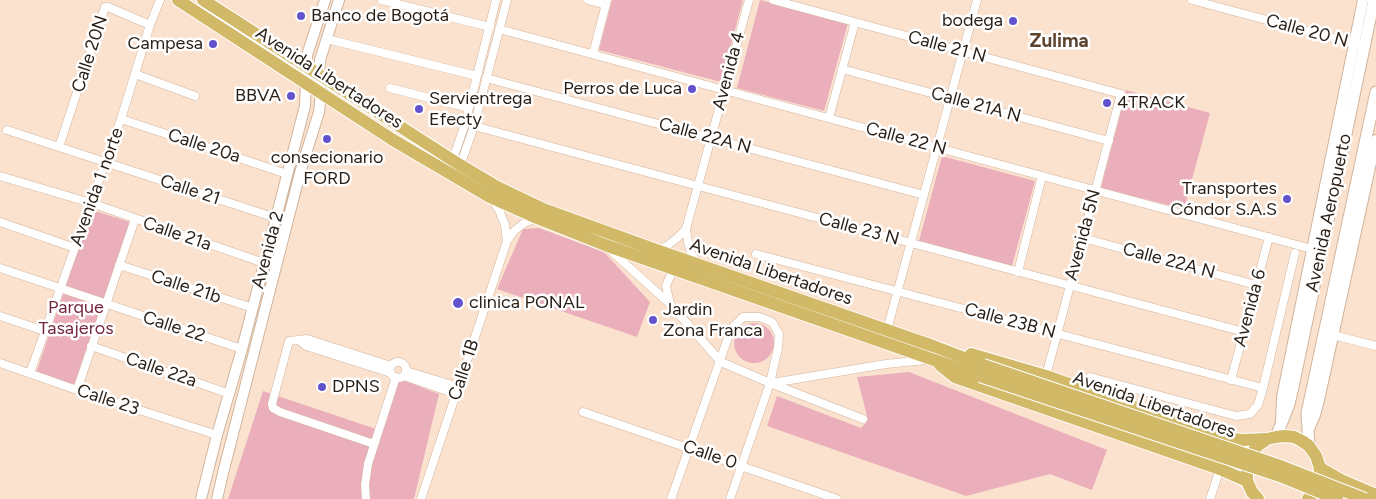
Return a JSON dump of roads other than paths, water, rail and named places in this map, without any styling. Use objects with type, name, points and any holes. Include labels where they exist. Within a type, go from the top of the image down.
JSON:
[{"type":"main road","name":"Avenida Libertadores","points":[[178,0],[393,140],[543,209],[932,346],[981,370],[1280,476],[1337,499]]},
{"type":"main road","name":"Avenida Libertadores","points":[[204,0],[306,66],[454,169],[490,197],[537,218],[605,245],[935,359],[981,370],[1283,467],[1365,499]]},
{"type":"main road","name":"Avenida Aeropuerto","points":[[1272,438],[1281,424],[1293,387],[1342,124],[1359,45],[1374,0]]},
{"type":"main road","name":"Avenida Aeropuerto","points":[[1309,446],[1307,413],[1310,394],[1376,92]]},
{"type":"main road","points":[[1368,125],[1376,141]]},
{"type":"main road","points":[[932,346],[978,355],[1046,376],[1221,438],[1243,440],[1285,436],[1294,437],[1309,446],[1316,456],[1320,468],[1319,480],[1314,492],[1308,499]]},
{"type":"main road","points":[[935,359],[942,368],[955,377],[1220,470],[1253,493]]},
{"type":"main road","points":[[1253,493],[1247,469],[1250,457],[1257,446],[1272,438]]},
{"type":"main road","points":[[1320,468],[1341,480],[1376,495]]},
{"type":"street","name":"Avenida 1 norte","points":[[30,373],[121,118],[150,24],[160,0]]},
{"type":"street","name":"Avenida 2","points":[[201,499],[305,106],[306,54],[325,0]]},
{"type":"street","name":"Avenida 2","points":[[218,499],[298,181],[319,112],[321,93],[320,60],[339,0]]},
{"type":"street","points":[[382,0],[490,27]]},
{"type":"street","points":[[454,169],[496,0]]},
{"type":"street","points":[[454,169],[466,150],[474,126],[506,0]]},
{"type":"street","points":[[588,0],[606,2],[593,54]]},
{"type":"street","name":"Avenida 4","points":[[699,265],[692,255],[686,229],[749,0]]},
{"type":"street","name":"Calle 21 N","points":[[773,0],[1121,94]]},
{"type":"street","points":[[887,330],[977,0]]},
{"type":"street","name":"Calle 20 N","points":[[1192,0],[1359,45]]},
{"type":"street","name":"Avenida Aeropuerto","points":[[1359,45],[1363,0]]},
{"type":"street","name":"Calle 20N","points":[[60,147],[105,7],[150,24]]},
{"type":"street","points":[[829,118],[855,22]]},
{"type":"street","name":"Calle 22 N","points":[[499,29],[1312,249]]},
{"type":"street","points":[[327,39],[477,76]]},
{"type":"street","name":"Calle 21A N","points":[[842,70],[1109,141]]},
{"type":"street","points":[[135,74],[195,96]]},
{"type":"street","name":"Calle 22A N","points":[[486,78],[924,195]]},
{"type":"street","points":[[390,88],[469,108]]},
{"type":"street","name":"Avenida 5N","points":[[1046,376],[1121,94]]},
{"type":"street","name":"Calle 20a","points":[[121,118],[287,174]]},
{"type":"street","name":"Avenida Aeropuerto","points":[[1281,424],[1282,397],[1312,249],[1342,124]]},
{"type":"street","name":"Calle 23 N","points":[[474,126],[1244,332]]},
{"type":"street","name":"Calle 21","points":[[7,130],[276,218]]},
{"type":"street","name":"Avenida Aeropuerto","points":[[1307,432],[1315,415],[1319,400],[1376,141]]},
{"type":"street","name":"Calle 21a","points":[[0,176],[91,203],[264,263]]},
{"type":"street","points":[[1018,272],[1042,176]]},
{"type":"street","points":[[490,197],[499,210],[505,225],[507,241]]},
{"type":"street","name":"Calle 1B","points":[[421,499],[507,241],[514,231],[524,223],[537,218]]},
{"type":"street","points":[[76,390],[135,219]]},
{"type":"street","points":[[0,222],[75,248]]},
{"type":"street","points":[[656,250],[667,246],[686,229]]},
{"type":"street","name":"Avenida 6","points":[[1231,380],[1269,237]]},
{"type":"street","name":"Calle 22A N","points":[[1083,238],[1256,285]]},
{"type":"street","points":[[605,245],[670,304],[721,362],[863,419]]},
{"type":"street","name":"Avenida Aeropuerto","points":[[1090,377],[1236,416],[1250,414],[1258,405],[1264,388],[1295,253]]},
{"type":"street","name":"Calle 23B N","points":[[756,254],[1264,388]]},
{"type":"street","name":"Calle 21b","points":[[119,265],[253,308]]},
{"type":"street","name":"Calle 22","points":[[0,268],[242,349]]},
{"type":"street","points":[[670,304],[666,286],[674,269]]},
{"type":"street","points":[[0,316],[45,331]]},
{"type":"street","points":[[671,499],[721,362],[731,329],[743,317],[759,317],[772,322],[779,334],[778,348],[770,383],[730,499]]},
{"type":"street","points":[[1334,335],[1376,346]]},
{"type":"street","points":[[374,444],[273,408],[272,404],[289,341],[300,340],[306,346],[458,390]]},
{"type":"street","name":"Calle 22a","points":[[92,346],[230,394]]},
{"type":"street","points":[[770,383],[886,364],[935,359]]},
{"type":"street","name":"Calle 23","points":[[0,363],[76,390],[217,435]]},
{"type":"street","points":[[366,499],[365,485],[368,464],[397,372]]},
{"type":"street","name":"Calle 0","points":[[583,412],[837,499]]},
{"type":"street","points":[[1210,499],[1220,470]]},
{"type":"place","name":"Banco de Bogotá","points":[[301,16]]},
{"type":"place","name":"bodega","points":[[1013,21]]},
{"type":"place","name":"Campesa","points":[[213,44]]},
{"type":"place","name":"Perros de Luca","points":[[692,89]]},
{"type":"place","name":"BBVA","points":[[291,96]]},
{"type":"place","name":"4TRACK","points":[[1107,103]]},
{"type":"place","name":"Servientrega Efecty","points":[[419,109]]},
{"type":"place","name":"consecionario FORD","points":[[327,139]]},
{"type":"place","name":"Transportes Cóndor S.A.S","points":[[1287,199]]},
{"type":"place","name":"clinica PONAL","points":[[458,303]]},
{"type":"place","name":"Jardin Zona Franca","points":[[653,320]]},
{"type":"place","name":"DPNS","points":[[322,387]]},
{"type":"district","name":"Zulima","points":[[1059,41]]},
{"type":"park label","name":"Parque Tasajeros","points":[[76,318]]}]
